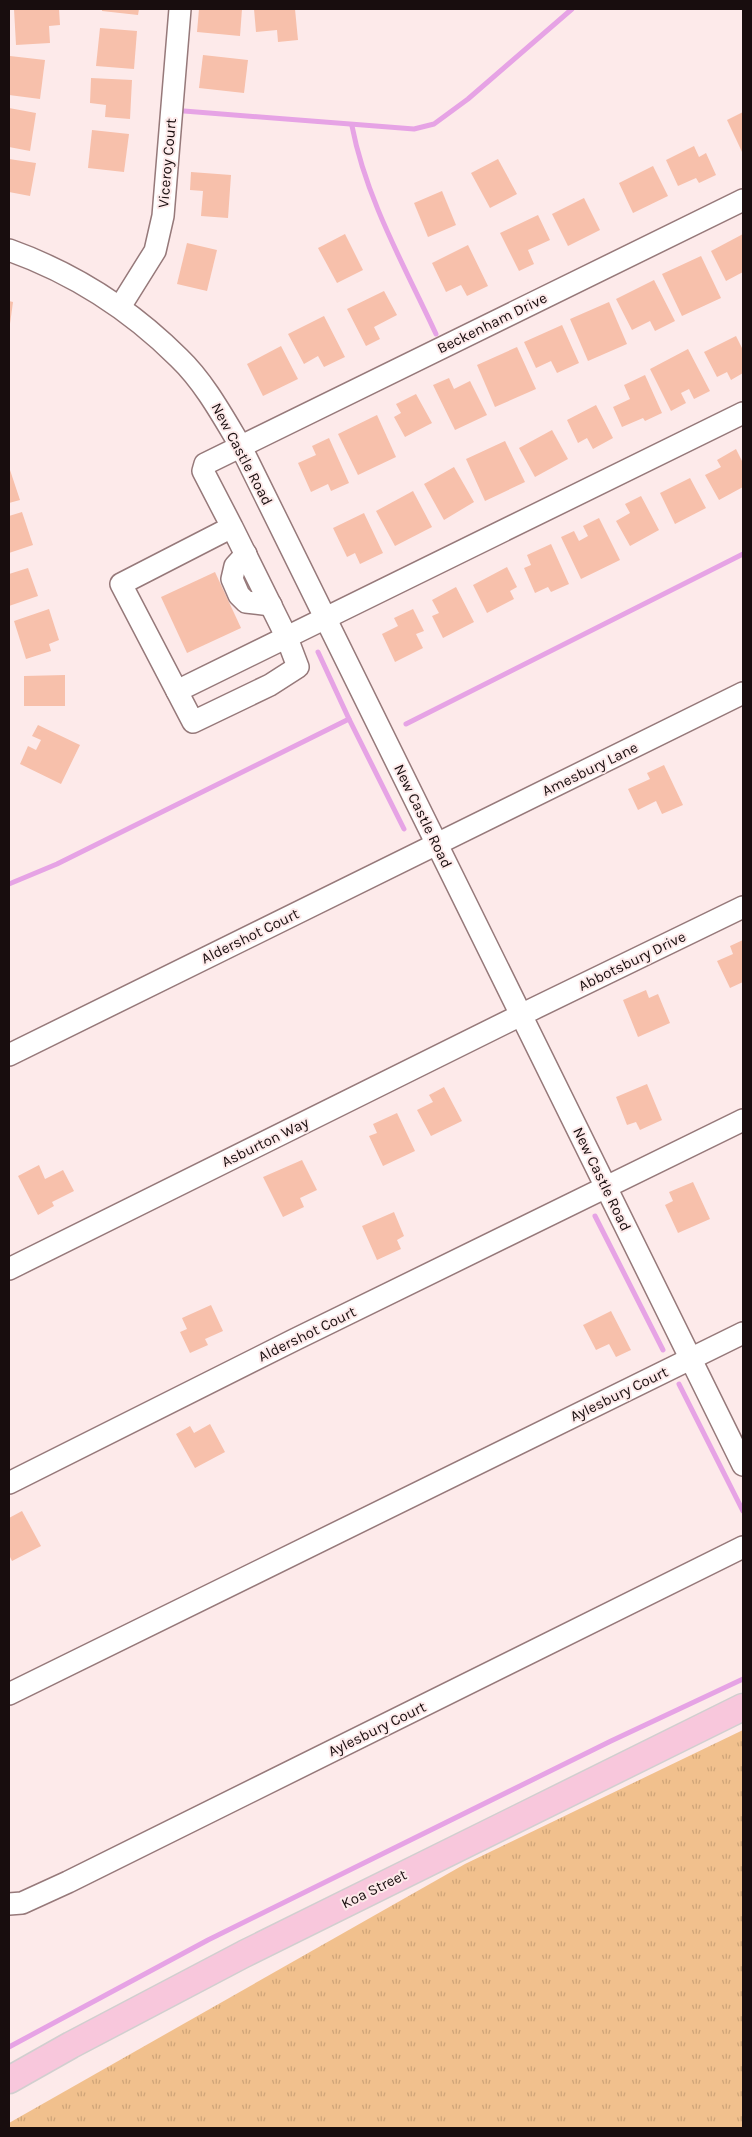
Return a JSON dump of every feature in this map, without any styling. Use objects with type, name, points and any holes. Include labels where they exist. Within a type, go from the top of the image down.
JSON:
[{"type":"main road","name":"Koa Street","points":[[9,2080],[71,2045],[253,1950],[743,1708]]},
{"type":"street","name":"Viceroy Court","points":[[120,308],[155,251],[163,216],[180,9]]},
{"type":"street","name":"Beckenham Drive","points":[[177,691],[193,722],[270,685],[298,667],[288,638],[203,470],[205,464],[743,200]]},
{"type":"street","name":"New Castle Road","points":[[9,250],[42,262],[120,308],[180,358],[212,399],[240,446],[743,1465]]},
{"type":"street","points":[[232,528],[121,584],[177,691],[743,413]]},
{"type":"street","name":"Amesbury Lane","points":[[436,844],[743,693]]},
{"type":"street","name":"Aldershot Court","points":[[9,1055],[436,844]]},
{"type":"street","name":"Abbotsbury Drive","points":[[522,1015],[743,907]]},
{"type":"street","name":"Asburton Way","points":[[9,1269],[522,1015]]},
{"type":"street","points":[[606,1187],[743,1120]]},
{"type":"street","name":"Aldershot Court","points":[[9,1483],[606,1187]]},
{"type":"street","name":"Aylesbury Court","points":[[9,1694],[743,1333]]},
{"type":"street","name":"Aylesbury Court","points":[[9,1904],[22,1903],[68,1882],[743,1547]]},
{"type":"green space","points":[[743,1730],[743,2128],[9,2128],[9,2123],[465,1864]]},
{"type":"building","points":[[14,9],[59,9],[60,25],[49,26],[50,43],[16,45]]},
{"type":"building","points":[[102,9],[139,9],[138,15],[102,11]]},
{"type":"building","points":[[199,9],[242,9],[240,36],[197,32]]},
{"type":"building","points":[[254,9],[295,9],[298,40],[278,42],[277,30],[256,32]]},
{"type":"building","points":[[100,28],[137,31],[134,69],[96,66]]},
{"type":"building","points":[[203,55],[248,60],[244,93],[199,88]]},
{"type":"building","points":[[10,56],[45,60],[40,99],[9,95]]},
{"type":"building","points":[[91,78],[132,80],[130,119],[105,117],[106,105],[90,103]]},
{"type":"building","points":[[9,108],[36,113],[30,151],[9,147]]},
{"type":"building","points":[[743,112],[743,154],[727,120]]},
{"type":"building","points":[[92,130],[129,134],[124,172],[88,168]]},
{"type":"building","points":[[694,146],[699,157],[706,153],[716,175],[699,183],[696,178],[678,186],[666,160]]},
{"type":"building","points":[[9,159],[36,163],[30,196],[9,192]]},
{"type":"building","points":[[498,159],[517,194],[490,208],[471,173]]},
{"type":"building","points":[[653,166],[668,196],[633,213],[619,183]]},
{"type":"building","points":[[191,172],[231,175],[228,218],[201,216],[203,191],[190,190]]},
{"type":"building","points":[[442,191],[456,225],[428,237],[414,203]]},
{"type":"building","points":[[584,198],[600,230],[568,246],[552,214]]},
{"type":"building","points":[[538,215],[550,240],[528,250],[534,264],[519,271],[500,233]]},
{"type":"building","points":[[345,234],[363,270],[337,283],[318,248]]},
{"type":"building","points":[[743,234],[743,272],[726,281],[711,251]]},
{"type":"building","points":[[187,243],[217,250],[207,291],[177,284]]},
{"type":"building","points":[[468,245],[488,286],[467,296],[461,285],[446,292],[432,263]]},
{"type":"building","points":[[701,256],[721,298],[682,316],[662,274]]},
{"type":"building","points":[[654,280],[675,321],[655,331],[650,321],[632,330],[616,299]]},
{"type":"building","points":[[384,291],[397,315],[374,327],[380,339],[366,346],[347,309]]},
{"type":"building","points":[[9,301],[13,302],[10,324],[9,324]]},
{"type":"building","points":[[609,302],[627,344],[588,361],[570,319]]},
{"type":"building","points":[[324,316],[345,357],[324,367],[318,356],[304,364],[288,334]]},
{"type":"building","points":[[562,325],[579,363],[557,373],[551,361],[536,368],[524,342]]},
{"type":"building","points":[[736,336],[743,350],[743,373],[731,380],[727,372],[717,377],[704,352]]},
{"type":"building","points":[[281,346],[298,379],[263,396],[247,364]]},
{"type":"building","points":[[517,347],[536,389],[495,407],[477,365]]},
{"type":"building","points":[[688,349],[710,391],[694,399],[689,389],[681,393],[686,403],[671,411],[650,369]]},
{"type":"building","points":[[645,375],[662,413],[645,421],[643,418],[622,427],[613,407],[630,399],[624,385]]},
{"type":"building","points":[[449,378],[454,389],[470,381],[487,415],[455,430],[433,385]]},
{"type":"building","points":[[416,394],[432,423],[405,437],[394,417],[401,413],[396,404]]},
{"type":"building","points":[[596,405],[613,438],[593,449],[587,438],[578,443],[567,420]]},
{"type":"building","points":[[377,415],[396,457],[358,475],[338,434]]},
{"type":"building","points":[[552,430],[568,459],[535,477],[519,448]]},
{"type":"building","points":[[329,438],[349,483],[331,491],[328,484],[311,492],[298,463],[316,455],[312,446]]},
{"type":"building","points":[[505,441],[525,482],[485,501],[466,459]]},
{"type":"building","points":[[736,449],[743,463],[743,487],[719,500],[705,475],[721,467],[717,460]]},
{"type":"building","points":[[9,467],[20,500],[9,503]]},
{"type":"building","points":[[454,467],[474,502],[444,520],[424,484]]},
{"type":"building","points":[[690,478],[706,508],[675,524],[660,493]]},
{"type":"building","points":[[413,491],[432,527],[395,546],[376,511]]},
{"type":"building","points":[[641,496],[659,530],[630,546],[616,521],[630,513],[625,504]]},
{"type":"building","points":[[22,512],[33,545],[9,553],[9,516]]},
{"type":"building","points":[[364,513],[383,553],[360,564],[355,553],[347,557],[333,528]]},
{"type":"building","points":[[599,518],[620,560],[581,579],[561,537],[574,531],[579,541],[588,536],[583,526]]},
{"type":"building","points":[[551,544],[569,584],[551,592],[548,587],[535,593],[524,568],[531,565],[527,555]]},
{"type":"building","points":[[507,567],[517,587],[510,591],[514,599],[487,613],[473,585]]},
{"type":"building","points":[[28,568],[38,596],[9,606],[9,574]]},
{"type":"building","points":[[215,572],[241,628],[187,653],[161,597]]},
{"type":"building","points":[[456,587],[474,622],[443,638],[432,616],[439,613],[432,600]]},
{"type":"building","points":[[49,609],[59,640],[49,644],[51,651],[26,659],[14,621]]},
{"type":"building","points":[[413,609],[424,631],[416,634],[423,648],[395,662],[382,634],[398,626],[394,618]]},
{"type":"building","points":[[65,675],[65,706],[24,706],[24,676]]},
{"type":"building","points":[[38,725],[80,745],[61,784],[20,764],[28,746],[36,750],[41,740],[32,736]]},
{"type":"building","points":[[664,765],[683,805],[662,814],[656,801],[638,810],[628,789],[650,779],[647,773]]},
{"type":"building","points":[[743,940],[743,982],[730,988],[717,961],[733,954],[730,946]]},
{"type":"building","points":[[646,990],[649,998],[658,994],[670,1023],[638,1037],[623,1000]]},
{"type":"building","points":[[647,1084],[662,1120],[640,1130],[636,1122],[627,1125],[616,1097]]},
{"type":"building","points":[[444,1087],[462,1121],[431,1136],[417,1110],[433,1102],[429,1095]]},
{"type":"building","points":[[397,1113],[415,1151],[383,1166],[369,1136],[377,1133],[373,1124]]},
{"type":"building","points":[[302,1160],[317,1190],[300,1198],[304,1207],[283,1217],[263,1177]]},
{"type":"building","points":[[39,1165],[45,1179],[63,1170],[74,1191],[52,1202],[54,1206],[38,1215],[18,1176]]},
{"type":"building","points":[[693,1182],[710,1219],[678,1233],[665,1205],[673,1201],[669,1192]]},
{"type":"building","points":[[394,1212],[404,1236],[397,1240],[401,1249],[377,1260],[362,1226]]},
{"type":"building","points":[[211,1305],[223,1331],[205,1339],[208,1345],[190,1353],[180,1332],[187,1329],[182,1318]]},
{"type":"building","points":[[611,1311],[631,1350],[616,1357],[609,1344],[596,1350],[583,1325]]},
{"type":"building","points":[[210,1424],[225,1452],[195,1468],[176,1434],[190,1426],[194,1433]]},
{"type":"building","points":[[22,1511],[41,1546],[12,1561],[9,1555],[9,1518]]},
{"type":"waterway","points":[[184,111],[414,129],[434,124],[468,99],[572,9]]},
{"type":"waterway","points":[[352,126],[358,153],[377,206],[399,258],[436,334]]},
{"type":"waterway","points":[[406,724],[743,554]]},
{"type":"waterway","points":[[318,652],[404,829]]},
{"type":"waterway","points":[[9,884],[57,864],[349,719]]},
{"type":"waterway","points":[[595,1216],[663,1350]]},
{"type":"waterway","points":[[679,1384],[743,1511]]},
{"type":"waterway","points":[[9,2047],[208,1940],[611,1741],[743,1679]]}]
